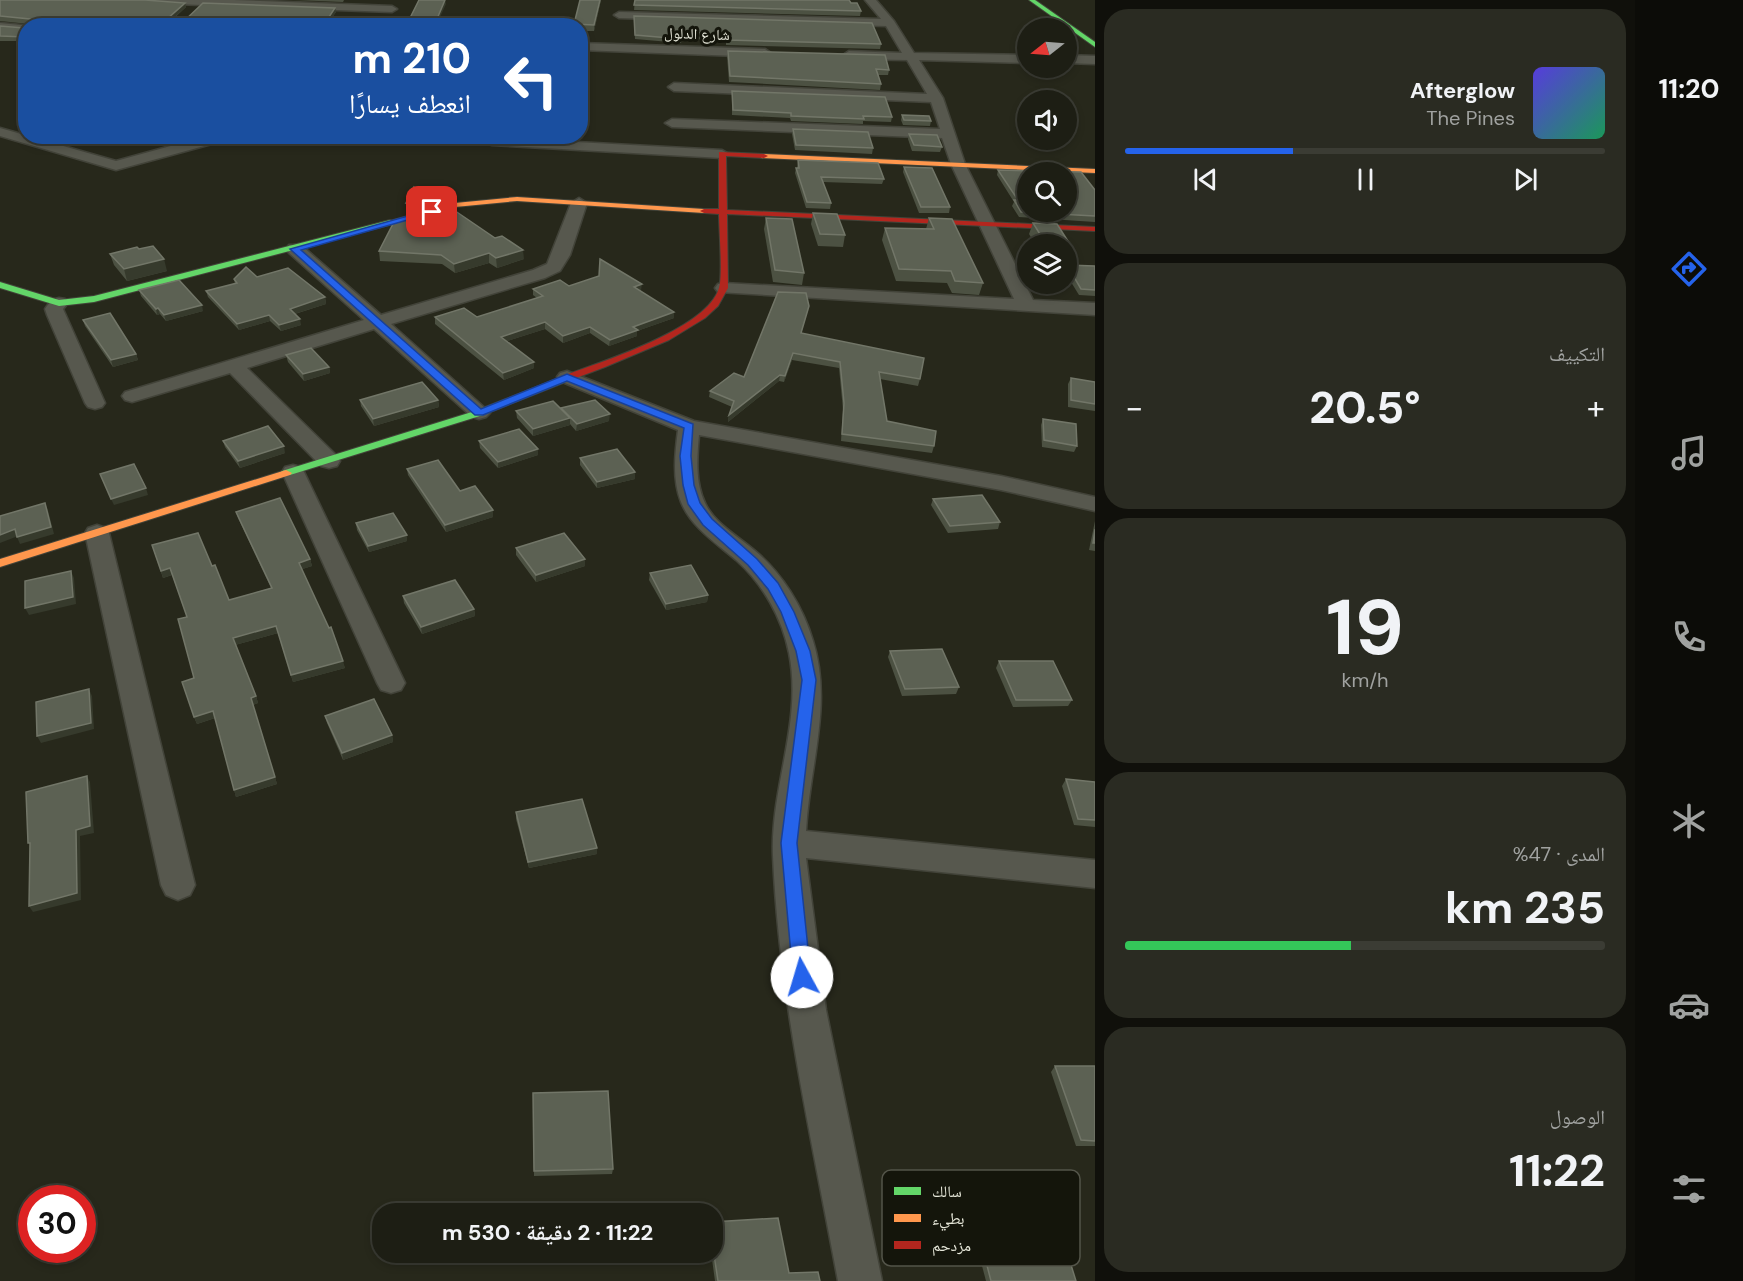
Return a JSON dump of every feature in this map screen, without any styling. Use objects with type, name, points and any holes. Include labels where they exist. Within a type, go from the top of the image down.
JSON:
[{"type":"main road","points":[[1032,0],[1095,45]]},
{"type":"main road","points":[[1047,0],[1095,33]]},
{"type":"main road","points":[[0,564],[479,413],[661,341],[699,318],[714,304],[724,288],[721,212],[722,154],[1095,171]]},
{"type":"main road","points":[[0,285],[59,303],[94,299],[455,206],[490,200],[1095,229]]},
{"type":"street","points":[[148,0],[393,8]]},
{"type":"street","points":[[623,0],[616,31],[726,14],[890,23]]},
{"type":"street","points":[[870,0],[890,23],[913,57],[936,98],[958,164],[1027,306]]},
{"type":"street","points":[[187,14],[202,1]]},
{"type":"street","points":[[0,26],[18,27]]},
{"type":"street","name":"شارع الدلول","points":[[588,43],[616,31],[774,53]]},
{"type":"street","points":[[832,55],[1017,59]]},
{"type":"street","points":[[1077,59],[1095,60]]},
{"type":"street","points":[[674,87],[936,98]]},
{"type":"street","points":[[0,131],[17,123]]},
{"type":"street","points":[[672,123],[949,134]]},
{"type":"street","points":[[0,131],[18,136]]},
{"type":"street","points":[[43,144],[116,166],[196,144]]},
{"type":"street","points":[[545,144],[722,154]]},
{"type":"street","points":[[132,396],[539,274],[554,267],[561,255],[579,203]]},
{"type":"street","points":[[295,249],[479,413]]},
{"type":"street","points":[[724,288],[1095,309]]},
{"type":"street","points":[[59,303],[54,309],[56,315],[95,403]]},
{"type":"street","points":[[235,367],[329,461]]},
{"type":"street","points":[[567,377],[690,427],[1001,483],[1095,504]]},
{"type":"street","points":[[690,427],[685,456],[688,485],[694,504],[707,522],[753,562],[774,586],[788,612],[803,651],[809,680],[789,843],[802,977],[860,1281]]},
{"type":"street","points":[[293,472],[391,683]]},
{"type":"street","points":[[98,533],[178,885]]},
{"type":"street","points":[[789,843],[1095,874]]},
{"type":"building","points":[[0,0],[145,0],[185,3],[168,18],[0,16]]},
{"type":"building","points":[[419,0],[445,0],[437,18],[410,18]]},
{"type":"building","points":[[580,0],[600,0],[594,25],[588,25],[588,18],[576,18]]},
{"type":"building","points":[[635,0],[849,0],[851,3],[857,3],[861,11],[634,5]]},
{"type":"building","points":[[203,3],[335,8],[328,18],[187,18]]},
{"type":"building","points":[[634,16],[872,23],[881,44],[727,40],[726,35],[682,34],[681,39],[635,35]]},
{"type":"building","points":[[0,26],[18,28],[18,37],[0,36]]},
{"type":"building","points":[[728,51],[885,55],[889,70],[876,69],[881,84],[730,76]]},
{"type":"building","points":[[732,91],[885,97],[892,117],[863,116],[864,119],[791,116],[791,113],[733,110]]},
{"type":"building","points":[[902,115],[929,116],[931,121],[904,120]]},
{"type":"building","points":[[793,129],[868,132],[873,148],[796,145]]},
{"type":"building","points":[[909,134],[937,135],[942,147],[914,145]]},
{"type":"building","points":[[798,160],[878,163],[884,179],[821,177],[831,203],[807,202],[796,168],[799,168]]},
{"type":"building","points":[[904,167],[932,168],[950,207],[921,207]]},
{"type":"building","points":[[998,170],[1017,170],[1017,198]]},
{"type":"building","points":[[1077,172],[1081,172],[1095,190],[1095,216],[1077,215]]},
{"type":"building","points":[[414,187],[429,198],[406,203]]},
{"type":"building","points":[[448,206],[495,238],[502,236],[523,250],[496,258],[489,253],[454,264],[441,255],[379,251],[395,220]]},
{"type":"building","points":[[813,213],[837,214],[845,235],[820,234]]},
{"type":"building","points":[[766,218],[792,219],[804,273],[775,270]]},
{"type":"building","points":[[929,218],[952,219],[983,283],[955,281],[951,271],[899,269],[885,228],[934,229]]},
{"type":"building","points":[[1033,223],[1057,224],[1063,234],[1040,234]]},
{"type":"building","points":[[153,246],[164,259],[124,269],[110,254],[137,247],[139,249]]},
{"type":"building","points":[[600,259],[642,284],[634,287],[674,312],[633,327],[638,330],[610,340],[590,327],[563,336],[545,322],[501,337],[534,362],[503,373],[435,317],[464,308],[477,317],[543,296],[533,289],[560,280],[569,286],[599,276]]},
{"type":"building","points":[[1077,265],[1095,266],[1095,290],[1081,289],[1077,282]]},
{"type":"building","points":[[246,267],[257,277],[288,268],[325,297],[290,309],[300,319],[279,325],[269,315],[237,324],[206,291],[237,283],[234,279]]},
{"type":"building","points":[[179,280],[202,305],[164,315],[139,290]]},
{"type":"building","points":[[778,292],[806,293],[809,306],[801,333],[924,358],[920,379],[879,372],[887,421],[936,431],[934,446],[842,434],[844,403],[840,362],[793,353],[785,376],[780,375],[729,415],[734,401],[710,391],[734,373],[744,377]]},
{"type":"building","points":[[110,313],[136,354],[111,360],[83,320]]},
{"type":"building","points":[[311,348],[329,367],[303,374],[286,355]]},
{"type":"building","points":[[1071,378],[1095,382],[1095,404],[1071,400]]},
{"type":"building","points":[[422,382],[438,400],[373,419],[360,400]]},
{"type":"building","points":[[595,400],[610,414],[577,424],[561,408]]},
{"type":"building","points":[[553,401],[570,418],[533,429],[516,411]]},
{"type":"building","points":[[1043,419],[1076,424],[1077,446],[1044,440]]},
{"type":"building","points":[[268,426],[284,446],[238,461],[223,441]]},
{"type":"building","points":[[519,429],[538,449],[498,462],[479,441]]},
{"type":"building","points":[[617,449],[635,472],[597,482],[580,458]]},
{"type":"building","points":[[438,460],[460,491],[475,486],[493,510],[445,525],[407,469]]},
{"type":"building","points":[[134,464],[146,488],[111,499],[100,474]]},
{"type":"building","points":[[982,495],[1000,522],[950,526],[933,499]]},
{"type":"building","points":[[280,498],[310,559],[299,563],[329,628],[331,627],[343,661],[291,675],[276,626],[233,638],[256,696],[251,698],[275,777],[234,790],[213,711],[194,717],[182,682],[194,678],[178,619],[187,617],[170,568],[161,571],[152,545],[198,533],[212,566],[215,565],[229,600],[272,588],[236,512]]},
{"type":"building","points":[[45,503],[51,527],[17,537],[15,529],[0,535],[0,516]]},
{"type":"building","points":[[393,513],[407,535],[368,546],[356,523]]},
{"type":"building","points":[[564,533],[585,559],[536,575],[516,548]]},
{"type":"building","points":[[691,565],[708,595],[666,604],[650,573]]},
{"type":"building","points":[[71,571],[73,597],[25,608],[25,581]]},
{"type":"building","points":[[455,580],[474,609],[421,627],[403,596]]},
{"type":"building","points":[[942,649],[959,687],[905,689],[890,651]]},
{"type":"building","points":[[999,661],[1053,661],[1072,700],[1016,700]]},
{"type":"building","points":[[89,689],[91,723],[37,736],[36,702]]},
{"type":"building","points":[[374,699],[392,735],[342,753],[325,716]]},
{"type":"building","points":[[87,776],[90,826],[76,830],[77,893],[29,906],[30,843],[28,843],[26,792]]},
{"type":"building","points":[[1066,779],[1095,782],[1095,820],[1078,819]]},
{"type":"building","points":[[582,799],[597,848],[528,862],[516,812]]},
{"type":"building","points":[[1055,1066],[1095,1066],[1095,1141],[1081,1140]]},
{"type":"building","points":[[608,1091],[613,1169],[534,1171],[533,1093]]},
{"type":"building","points":[[778,1218],[789,1273],[818,1272],[820,1281],[718,1281],[715,1263],[723,1263],[723,1221]]},
{"type":"building","points":[[987,1266],[1071,1266],[1076,1281],[991,1281]]},
{"type":"traffic: fast","points":[[1032,0],[1095,45]]},
{"type":"traffic: fast","points":[[0,285],[59,303],[94,299],[390,222]]},
{"type":"traffic: fast","points":[[286,473],[479,413],[564,379]]},
{"type":"traffic: slow","points":[[764,156],[1095,171]]},
{"type":"traffic: slow","points":[[390,222],[455,205],[517,199],[704,211]]},
{"type":"traffic: slow","points":[[0,563],[286,473]]},
{"type":"traffic: jam","points":[[564,379],[666,338],[685,328],[715,304],[724,288],[722,154],[764,156]]},
{"type":"traffic: jam","points":[[704,211],[1095,229]]},
{"type":"route","points":[[432,212],[295,249],[479,413],[567,377],[690,427],[685,456],[688,485],[694,504],[707,522],[753,562],[774,586],[788,612],[803,651],[809,680],[789,843],[802,977]]}]
